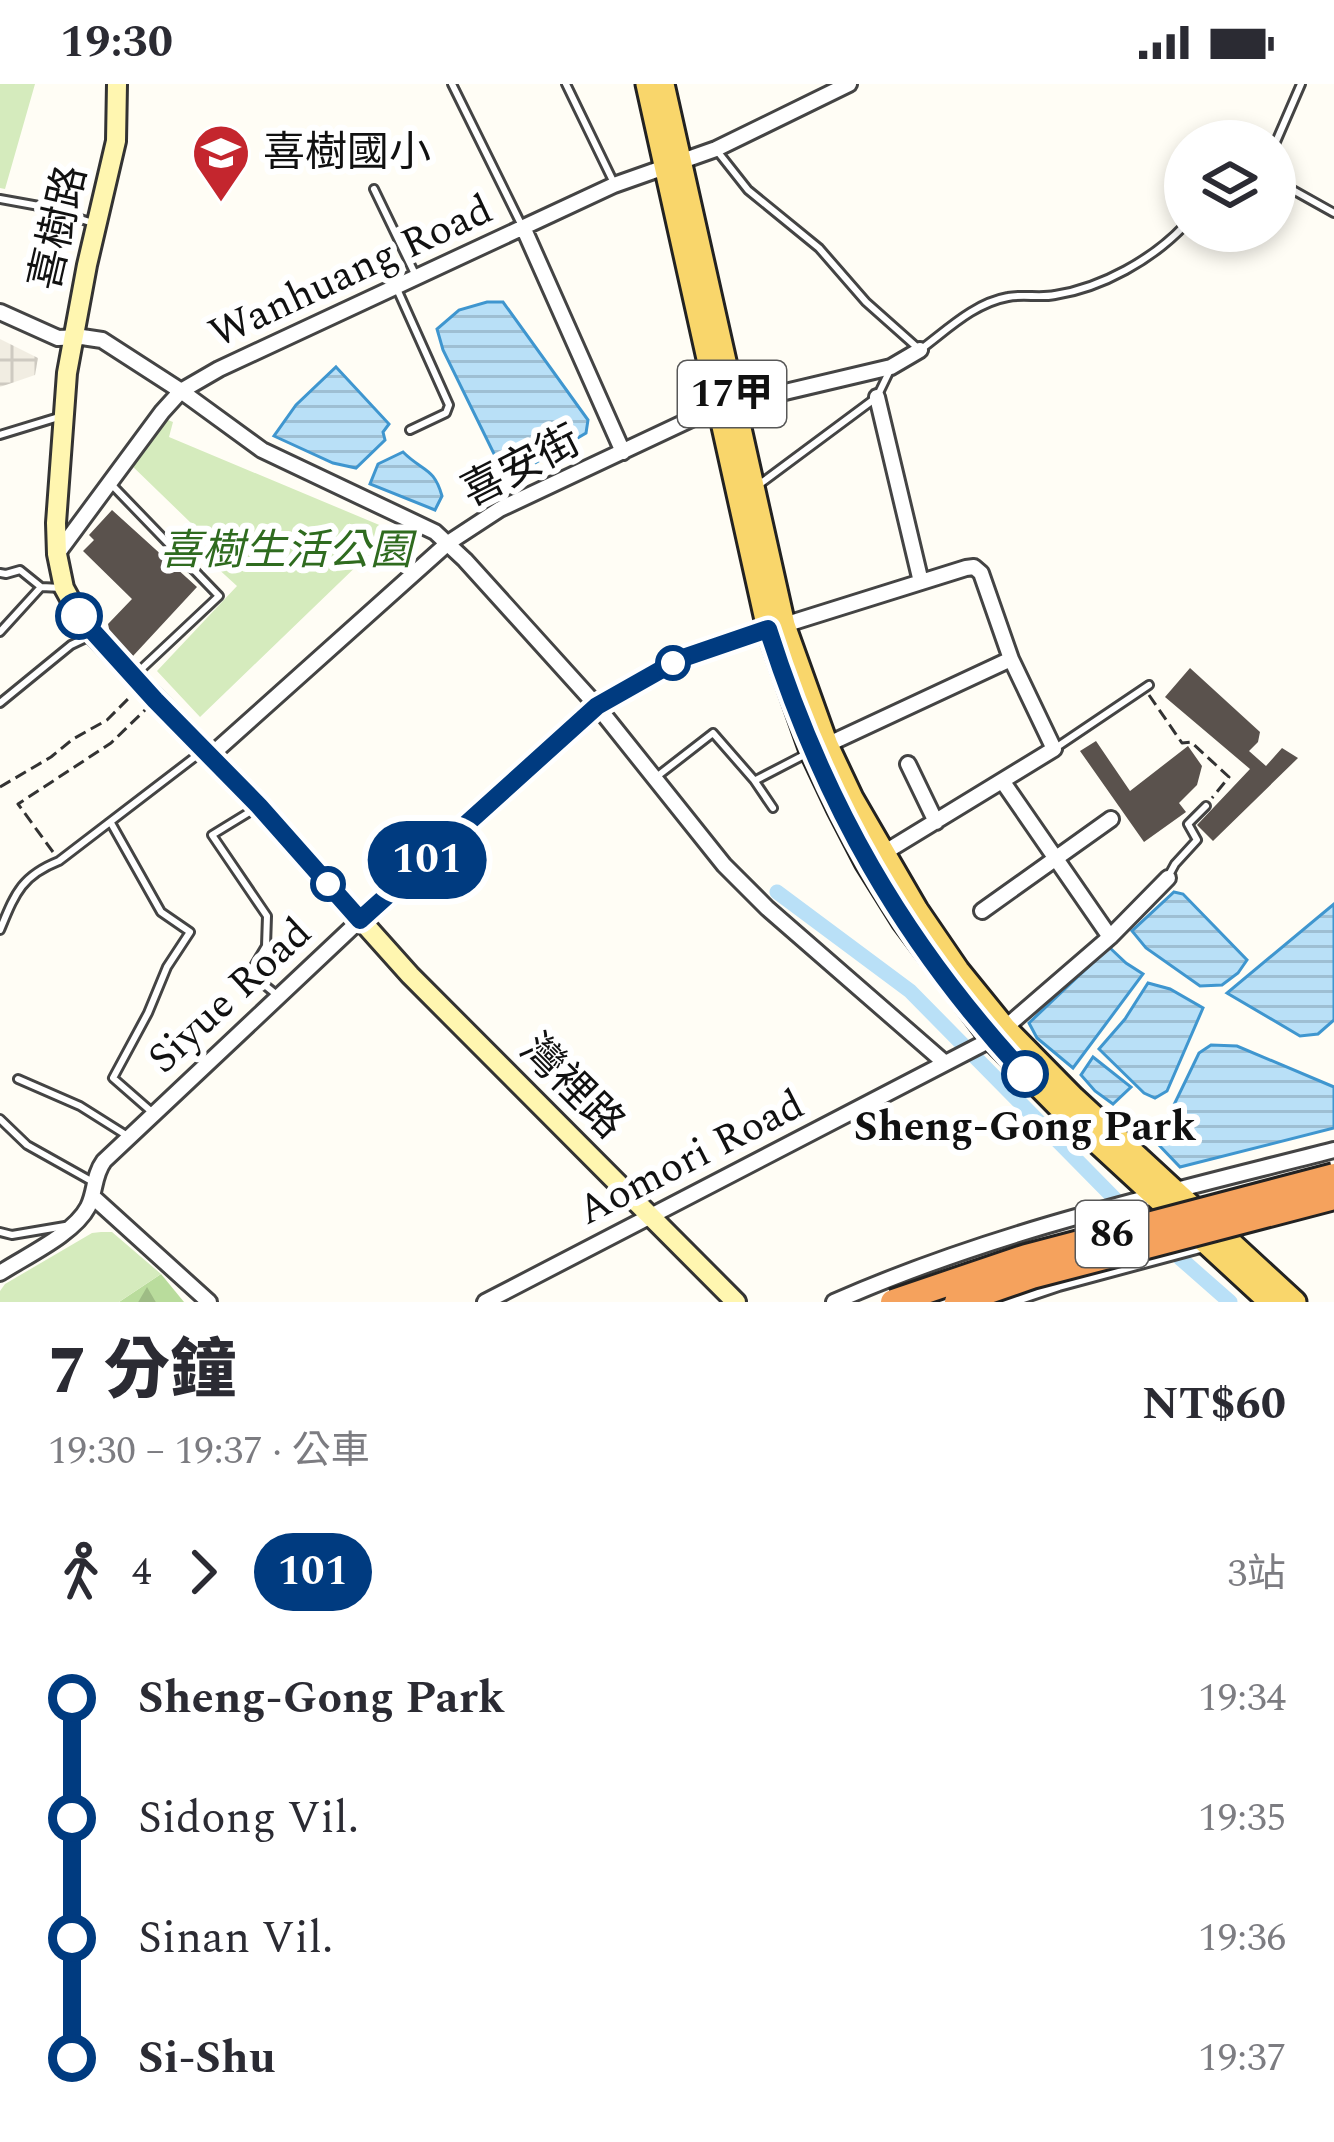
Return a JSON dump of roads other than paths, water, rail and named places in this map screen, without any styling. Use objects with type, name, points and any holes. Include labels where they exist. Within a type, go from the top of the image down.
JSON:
[{"type":"highway","name":"86","points":[[893,1302],[1027,1257],[1334,1176]]},
{"type":"highway","name":"86","points":[[957,1302],[1032,1276],[1334,1196]]},
{"type":"main road","name":"17甲","points":[[661,85],[673,165],[776,627],[866,862],[903,922],[1065,1114],[1295,1302]]},
{"type":"main road","name":"17甲","points":[[726,405],[752,490],[776,627]]},
{"type":"main road","name":"17甲","points":[[819,748],[996,1035]]},
{"type":"main road","name":"17甲","points":[[1216,1240],[1270,1302]]},
{"type":"street","name":"喜樹路","points":[[117,84],[116,141],[72,338],[56,523],[64,588],[94,634],[259,806],[360,920]]},
{"type":"street","name":"Wanhuang Road","points":[[0,311],[58,338],[102,340],[181,391],[220,368],[614,184],[716,149],[849,84]]},
{"type":"street","points":[[523,227],[623,452]]},
{"type":"street","name":"喜安街","points":[[207,753],[448,543],[500,509],[726,405],[891,367],[920,350]]},
{"type":"street","points":[[57,554],[181,391],[262,450],[421,524],[448,543],[597,706],[724,865],[945,1063]]},
{"type":"street","points":[[877,397],[921,582]]},
{"type":"street","name":"Siyue Road","points":[[0,1273],[74,1225],[86,1212],[104,1161],[128,1137],[597,706],[680,659],[965,568],[981,572],[1011,658]]},
{"type":"street","points":[[819,748],[1011,658],[1054,749],[882,854]]},
{"type":"street","points":[[908,764],[937,822]]},
{"type":"street","points":[[1004,782],[1110,937]]},
{"type":"street","points":[[982,910],[1111,819]]},
{"type":"street","name":"Aomori Road","points":[[485,1302],[996,1035],[1110,937],[1168,878]]},
{"type":"street","name":"灣裡路","points":[[360,920],[736,1302]]},
{"type":"street","points":[[834,1302],[994,1241],[1334,1150]]},
{"type":"street","points":[[93,1189],[209,1302]]},
{"type":"street","points":[[1002,1302],[1334,1209]]},
{"type":"lane","points":[[452,84],[523,227]]},
{"type":"lane","points":[[566,84],[614,184]]},
{"type":"lane","points":[[1285,120],[1301,84]]},
{"type":"lane","points":[[716,149],[748,190],[819,248],[866,302],[920,350],[973,310],[1007,297],[1056,295],[1095,282],[1148,259],[1164,244]]},
{"type":"lane","points":[[374,189],[416,276]]},
{"type":"lane","points":[[1296,192],[1334,213]]},
{"type":"lane","points":[[0,199],[96,224]]},
{"type":"lane","points":[[395,286],[449,405],[446,413],[410,430]]},
{"type":"lane","points":[[752,490],[877,397],[891,367]]},
{"type":"lane","points":[[0,435],[65,415]]},
{"type":"lane","points":[[109,481],[219,596],[143,688]]},
{"type":"lane","points":[[2,576],[20,570],[41,586],[64,588]]},
{"type":"lane","points":[[0,632],[41,586]]},
{"type":"lane","points":[[0,703],[71,645],[94,634]]},
{"type":"lane","points":[[1054,749],[1147,687]]},
{"type":"lane","points":[[653,778],[713,733],[773,808]]},
{"type":"lane","points":[[754,781],[819,748]]},
{"type":"lane","points":[[0,930],[15,893],[35,871],[59,861],[207,753]]},
{"type":"lane","points":[[259,806],[212,835],[267,916],[266,946],[250,973],[279,996]]},
{"type":"lane","points":[[1168,878],[1197,840],[1188,824],[1206,806]]},
{"type":"lane","points":[[111,823],[161,912],[190,932],[167,967],[113,1078],[153,1114]]},
{"type":"lane","points":[[18,1079],[80,1106],[128,1137]]},
{"type":"lane","points":[[0,1119],[93,1189]]},
{"type":"lane","points":[[0,1232],[12,1235],[74,1225]]},
{"type":"water","points":[[503,302],[588,420],[586,433],[513,476],[499,464],[437,329],[459,310]]},
{"type":"water","points":[[336,367],[389,424],[383,432],[385,440],[356,468],[333,463],[274,436],[296,405]]},
{"type":"water","points":[[403,452],[435,480],[442,496],[435,510],[370,484],[378,464]]},
{"type":"water","points":[[1174,892],[1183,894],[1247,960],[1222,985],[1200,986],[1146,948],[1132,931]]},
{"type":"water","points":[[1334,904],[1334,1020],[1318,1034],[1300,1036],[1227,993]]},
{"type":"water","points":[[1109,947],[1143,974],[1073,1068],[1037,1038],[1029,1023]]},
{"type":"water","points":[[1148,983],[1170,989],[1203,1008],[1167,1091],[1155,1098],[1099,1049]]},
{"type":"water","points":[[1211,1045],[1237,1046],[1334,1087],[1334,1128],[1180,1167],[1156,1142],[1199,1053]]},
{"type":"water","points":[[1093,1057],[1131,1087],[1113,1104],[1081,1075]]},
{"type":"waterway","points":[[777,892],[910,991],[1115,1199]]},
{"type":"waterway","points":[[1180,1258],[1230,1302]]},
{"type":"place","name":"喜樹國小","points":[[221,204]]},
{"type":"place","name":"Sheng-Gong Park","points":[[1025,1074]]},
{"type":"park label","name":"喜樹生活公園","points":[[286,551]]}]
